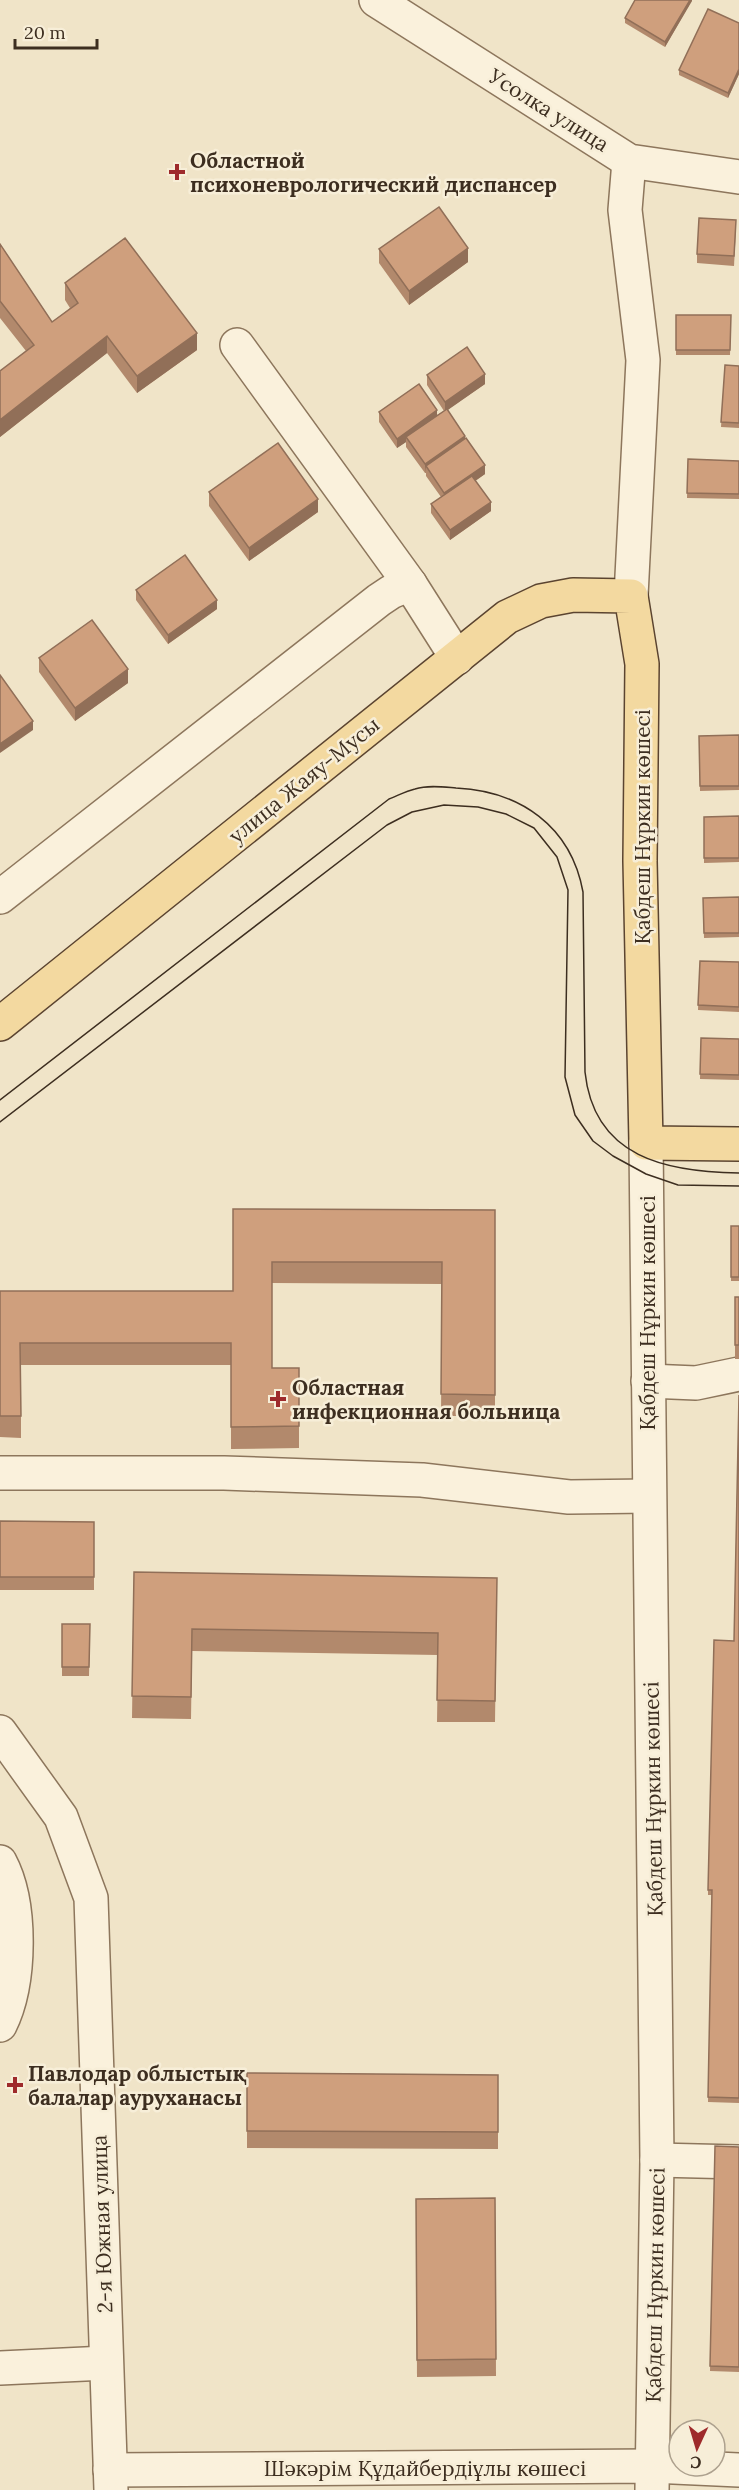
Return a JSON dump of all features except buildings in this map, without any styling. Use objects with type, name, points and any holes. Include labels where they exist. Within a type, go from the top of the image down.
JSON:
[{"type":"main road","name":"улица Жаяу-Мусы","points":[[2,1017],[507,617],[541,600],[573,595],[631,596]]},
{"type":"main road","name":"Қабдеш Нұркин көшесі","points":[[631,596],[642,664],[640,861],[645,1143]]},
{"type":"main road","points":[[645,1143],[739,1144]]},
{"type":"street","name":"Усолка улица","points":[[375,0],[629,161],[739,177]]},
{"type":"street","name":"Қабдеш Нұркин көшесі","points":[[629,161],[625,210],[643,360],[631,596]]},
{"type":"street","points":[[237,345],[410,584],[457,658]]},
{"type":"street","points":[[0,897],[379,600],[410,584]]},
{"type":"street","name":"Қабдеш Нұркин көшесі","points":[[645,1143],[657,2160],[652,2478]]},
{"type":"street","points":[[648,1381],[696,1383],[739,1374]]},
{"type":"street","points":[[0,1473],[224,1473],[422,1480],[569,1497],[649,1496]]},
{"type":"street","name":"2-я Южная улица","points":[[0,1732],[61,1817],[91,1898],[111,2480]]},
{"type":"street","points":[[0,1862],[9,1880],[15,1910],[13,1980],[9,2008],[0,2025]]},
{"type":"street","points":[[657,2160],[739,2162]]},
{"type":"street","points":[[0,2368],[106,2363]]},
{"type":"street","name":"Шәкәрім Құдайбердіұлы көшесі","points":[[111,2480],[652,2478],[739,2470]]},
{"type":"tram line","points":[[0,1100],[389,799],[420,788],[456,788],[501,796],[539,816],[567,848],[577,869],[583,892],[585,1072],[591,1101],[603,1124],[619,1141],[638,1154],[661,1163],[686,1169],[739,1173]]},
{"type":"tram line","points":[[0,1122],[387,825],[412,812],[444,805],[478,807],[506,814],[534,828],[557,857],[568,890],[565,1077],[575,1115],[593,1141],[613,1156],[646,1174],[678,1185],[739,1186]]},
{"type":"place","name":"Областной психоневрологический диспансер","points":[[177,172]]},
{"type":"place","name":"Областная инфекционная больница","points":[[278,1399]]},
{"type":"place","name":"Павлодар облыстық балалар ауруханасы","points":[[15,2085]]}]
